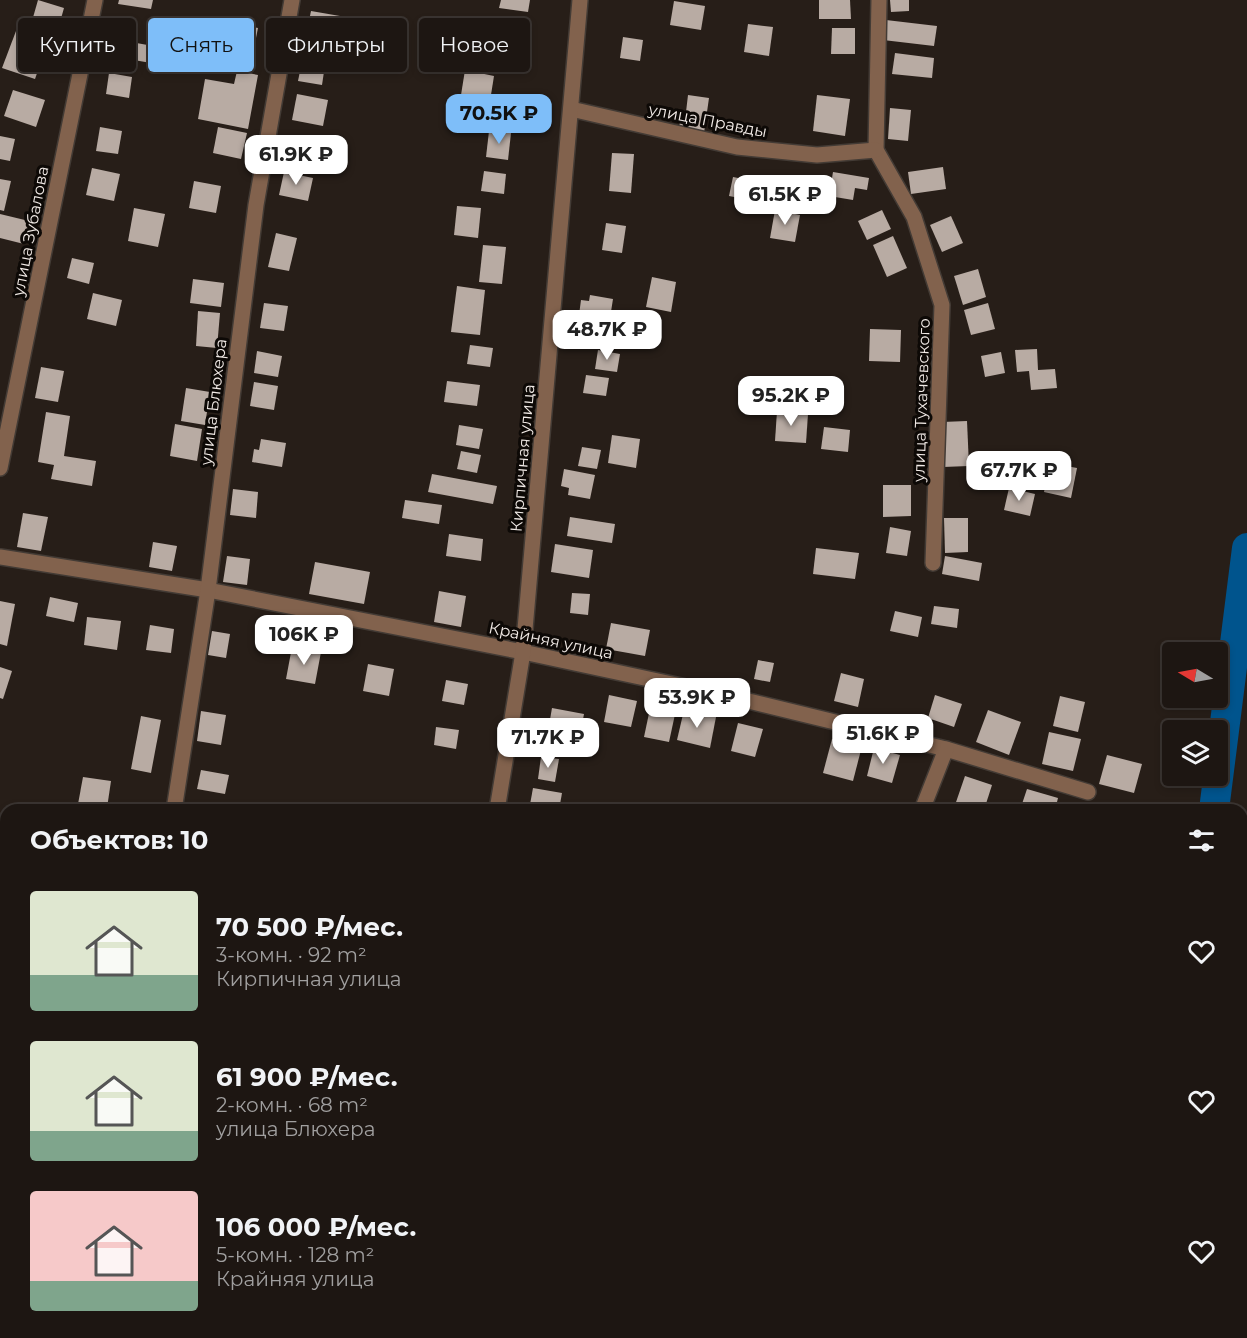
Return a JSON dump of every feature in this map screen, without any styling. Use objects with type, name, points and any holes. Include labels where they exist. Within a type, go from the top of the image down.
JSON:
[{"type":"street","name":"улица Зубалова","points":[[0,468],[95,0]]},
{"type":"street","name":"улица Блюхера","points":[[175,804],[208,590],[256,205],[292,0]]},
{"type":"street","name":"Кирпичная улица","points":[[498,804],[523,652],[580,0]]},
{"type":"street","points":[[876,150],[879,0]]},
{"type":"street","name":"улица Правды","points":[[571,109],[737,147],[818,155],[876,150]]},
{"type":"street","name":"улица Тухачевского","points":[[876,150],[914,217],[942,305],[933,563]]},
{"type":"street","name":"Крайняя улица","points":[[0,557],[208,590],[523,652],[728,696],[946,749],[1088,792]]},
{"type":"street","points":[[924,804],[946,749]]},
{"type":"building","points":[[38,0],[64,8],[61,18],[33,18]]},
{"type":"building","points":[[119,0],[153,0],[151,9],[118,4]]},
{"type":"building","points":[[501,0],[530,0],[528,12],[499,8]]},
{"type":"building","points":[[819,0],[850,0],[851,19],[819,19]]},
{"type":"building","points":[[890,0],[909,0],[909,11],[891,12]]},
{"type":"building","points":[[674,1],[705,6],[701,30],[670,25]]},
{"type":"building","points":[[311,11],[340,16],[340,18],[310,18]]},
{"type":"building","points":[[886,20],[937,26],[934,46],[883,40]]},
{"type":"building","points":[[748,24],[773,27],[769,56],[744,52]]},
{"type":"building","points":[[254,27],[258,28],[254,48]]},
{"type":"building","points":[[832,28],[855,28],[855,54],[831,54]]},
{"type":"building","points":[[16,31],[18,32],[18,72],[37,72],[35,79],[2,68]]},
{"type":"building","points":[[623,37],[643,40],[640,61],[620,58]]},
{"type":"building","points":[[136,43],[148,45],[148,62],[136,60]]},
{"type":"building","points":[[895,53],[934,58],[932,78],[892,74]]},
{"type":"building","points":[[237,72],[258,75],[248,129],[198,119],[205,79],[234,84]]},
{"type":"building","points":[[300,72],[324,72],[322,85],[298,81]]},
{"type":"building","points":[[465,72],[494,76],[490,101],[461,95]]},
{"type":"building","points":[[109,73],[132,77],[129,98],[106,94]]},
{"type":"building","points":[[13,90],[45,100],[36,127],[4,116]]},
{"type":"building","points":[[297,94],[328,100],[323,126],[292,120]]},
{"type":"building","points":[[688,95],[709,98],[704,133],[679,129],[681,111],[686,112]]},
{"type":"building","points":[[817,95],[850,99],[845,136],[813,131]]},
{"type":"building","points":[[890,108],[911,110],[908,141],[888,139]]},
{"type":"building","points":[[100,127],[122,131],[118,154],[96,151]]},
{"type":"building","points":[[218,127],[247,133],[241,159],[213,153]]},
{"type":"building","points":[[489,131],[511,133],[508,160],[486,157]]},
{"type":"building","points":[[0,136],[15,139],[10,161],[0,159]]},
{"type":"building","points":[[291,140],[305,143],[303,151],[310,153],[307,171],[286,167]]},
{"type":"building","points":[[612,153],[634,154],[631,193],[609,191]]},
{"type":"building","points":[[943,167],[946,189],[911,194],[908,172]]},
{"type":"building","points":[[92,168],[120,174],[114,201],[86,195]]},
{"type":"building","points":[[484,171],[506,174],[504,194],[481,191]]},
{"type":"building","points":[[284,172],[313,178],[308,201],[279,195]]},
{"type":"building","points":[[833,172],[869,178],[867,190],[855,188],[853,200],[829,196]]},
{"type":"building","points":[[733,177],[775,185],[771,204],[729,196]]},
{"type":"building","points":[[0,179],[11,181],[4,211],[0,210]]},
{"type":"building","points":[[194,181],[221,186],[216,213],[189,208]]},
{"type":"building","points":[[457,206],[481,208],[478,238],[454,235]]},
{"type":"building","points":[[134,208],[165,214],[158,247],[128,241]]},
{"type":"building","points":[[775,210],[800,215],[795,242],[770,238]]},
{"type":"building","points":[[882,210],[891,229],[867,240],[858,221]]},
{"type":"building","points":[[0,214],[29,221],[24,244],[0,238]]},
{"type":"building","points":[[951,216],[963,243],[942,252],[930,225]]},
{"type":"building","points":[[606,223],[626,226],[622,253],[602,250]]},
{"type":"building","points":[[276,233],[297,238],[289,271],[268,267]]},
{"type":"building","points":[[893,236],[907,268],[887,277],[873,245]]},
{"type":"building","points":[[483,245],[506,247],[502,284],[479,282]]},
{"type":"building","points":[[72,258],[94,263],[89,284],[67,278]]},
{"type":"building","points":[[978,269],[986,297],[963,305],[954,276]]},
{"type":"building","points":[[652,277],[676,282],[671,312],[646,307]]},
{"type":"building","points":[[193,279],[224,283],[221,307],[190,303]]},
{"type":"building","points":[[457,286],[485,290],[480,335],[451,332]]},
{"type":"building","points":[[93,293],[122,300],[116,326],[87,319]]},
{"type":"building","points":[[590,295],[613,299],[607,337],[584,334],[587,316],[579,315],[581,300],[589,301]]},
{"type":"building","points":[[264,303],[288,306],[284,331],[260,328]]},
{"type":"building","points":[[988,303],[995,329],[971,335],[964,310]]},
{"type":"building","points":[[198,311],[220,313],[217,348],[196,346]]},
{"type":"building","points":[[870,329],[901,330],[900,362],[869,361]]},
{"type":"building","points":[[470,345],[493,348],[490,367],[467,364]]},
{"type":"building","points":[[1037,349],[1038,370],[1055,369],[1057,388],[1031,390],[1029,371],[1017,372],[1015,350]]},
{"type":"building","points":[[598,350],[620,354],[617,372],[595,369]]},
{"type":"building","points":[[257,351],[282,356],[278,377],[254,373]]},
{"type":"building","points":[[1001,352],[1005,373],[985,377],[981,356]]},
{"type":"building","points":[[41,367],[64,371],[58,402],[35,398]]},
{"type":"building","points":[[586,375],[609,378],[606,396],[583,393]]},
{"type":"building","points":[[447,381],[480,385],[477,406],[444,402]]},
{"type":"building","points":[[254,382],[278,386],[274,410],[250,406]]},
{"type":"building","points":[[186,388],[210,392],[205,425],[181,421]]},
{"type":"building","points":[[777,411],[808,414],[806,443],[775,441]]},
{"type":"building","points":[[46,412],[70,416],[64,456],[96,461],[92,486],[51,479],[54,465],[38,462]]},
{"type":"building","points":[[967,421],[969,466],[943,467],[942,422]]},
{"type":"building","points":[[175,424],[202,429],[197,461],[170,456]]},
{"type":"building","points":[[459,425],[483,429],[479,449],[456,445]]},
{"type":"building","points":[[824,427],[850,430],[848,452],[821,449]]},
{"type":"building","points":[[612,435],[640,439],[636,468],[608,463]]},
{"type":"building","points":[[261,439],[286,443],[282,467],[252,462],[254,449],[259,450]]},
{"type":"building","points":[[582,447],[601,450],[597,469],[578,466]]},
{"type":"building","points":[[461,451],[481,455],[477,473],[457,469]]},
{"type":"building","points":[[1050,463],[1077,468],[1071,498],[1044,492]]},
{"type":"building","points":[[564,469],[595,475],[590,499],[568,495],[569,488],[561,486]]},
{"type":"building","points":[[432,474],[497,486],[493,504],[428,492]]},
{"type":"building","points":[[883,485],[911,485],[911,516],[883,517]]},
{"type":"building","points":[[1009,488],[1035,494],[1030,516],[1004,510]]},
{"type":"building","points":[[233,489],[258,492],[256,518],[230,515]]},
{"type":"building","points":[[405,500],[442,505],[439,524],[402,518]]},
{"type":"building","points":[[23,513],[48,517],[41,551],[17,547]]},
{"type":"building","points":[[570,517],[615,524],[612,543],[567,536]]},
{"type":"building","points":[[944,518],[968,518],[968,552],[945,553]]},
{"type":"building","points":[[890,527],[911,531],[907,556],[886,553]]},
{"type":"building","points":[[449,534],[483,539],[481,561],[446,556]]},
{"type":"building","points":[[153,542],[177,546],[172,571],[149,567]]},
{"type":"building","points":[[555,544],[593,550],[589,578],[551,572]]},
{"type":"building","points":[[816,548],[859,553],[855,579],[813,574]]},
{"type":"building","points":[[227,556],[250,559],[247,585],[223,582]]},
{"type":"building","points":[[945,556],[982,563],[979,581],[942,574]]},
{"type":"building","points":[[315,562],[370,572],[364,604],[309,594]]},
{"type":"building","points":[[439,591],[466,596],[461,627],[434,622]]},
{"type":"building","points":[[572,593],[590,594],[588,615],[570,613]]},
{"type":"building","points":[[50,597],[78,603],[74,622],[46,616]]},
{"type":"building","points":[[0,601],[15,604],[7,646],[0,644]]},
{"type":"building","points":[[934,606],[959,609],[957,628],[931,624]]},
{"type":"building","points":[[895,611],[922,617],[918,637],[890,631]]},
{"type":"building","points":[[87,617],[121,621],[117,650],[84,645]]},
{"type":"building","points":[[611,623],[650,630],[645,656],[606,649]]},
{"type":"building","points":[[150,625],[174,629],[171,653],[146,650]]},
{"type":"building","points":[[212,631],[230,634],[226,658],[208,655]]},
{"type":"building","points":[[292,647],[321,652],[315,684],[286,679]]},
{"type":"building","points":[[758,660],[774,663],[770,682],[754,679]]},
{"type":"building","points":[[368,664],[394,669],[389,696],[363,691]]},
{"type":"building","points":[[0,667],[12,671],[3,699],[0,698]]},
{"type":"building","points":[[841,673],[864,679],[858,707],[834,701]]},
{"type":"building","points":[[446,680],[468,684],[464,705],[442,701]]},
{"type":"building","points":[[609,695],[637,701],[631,727],[604,722]]},
{"type":"building","points":[[935,695],[962,704],[954,727],[928,718]]},
{"type":"building","points":[[1060,696],[1085,702],[1078,732],[1053,726]]},
{"type":"building","points":[[652,699],[677,705],[669,742],[644,737]]},
{"type":"building","points":[[552,708],[584,714],[580,736],[548,731]]},
{"type":"building","points":[[684,710],[716,717],[710,748],[677,740]]},
{"type":"building","points":[[988,710],[1021,722],[1009,755],[976,742]]},
{"type":"building","points":[[201,711],[226,715],[221,745],[197,741]]},
{"type":"building","points":[[141,716],[161,720],[151,773],[131,769]]},
{"type":"building","points":[[738,723],[763,729],[755,757],[731,751]]},
{"type":"building","points":[[436,727],[459,730],[456,749],[434,745]]},
{"type":"building","points":[[1049,732],[1081,739],[1073,771],[1042,764]]},
{"type":"building","points":[[832,739],[862,746],[853,781],[823,773]]},
{"type":"building","points":[[874,748],[900,755],[892,783],[867,776]]},
{"type":"building","points":[[1107,755],[1142,764],[1134,793],[1099,784]]},
{"type":"building","points":[[541,757],[559,759],[555,782],[538,779]]},
{"type":"building","points":[[201,770],[229,775],[225,794],[197,789]]},
{"type":"building","points":[[965,776],[992,785],[986,804],[955,804]]},
{"type":"building","points":[[83,777],[111,781],[108,804],[78,804]]},
{"type":"building","points":[[533,788],[562,793],[560,804],[530,804]]},
{"type":"building","points":[[1027,789],[1058,798],[1056,804],[1022,804]]},
{"type":"waterway","points":[[1215,804],[1247,548]]}]
